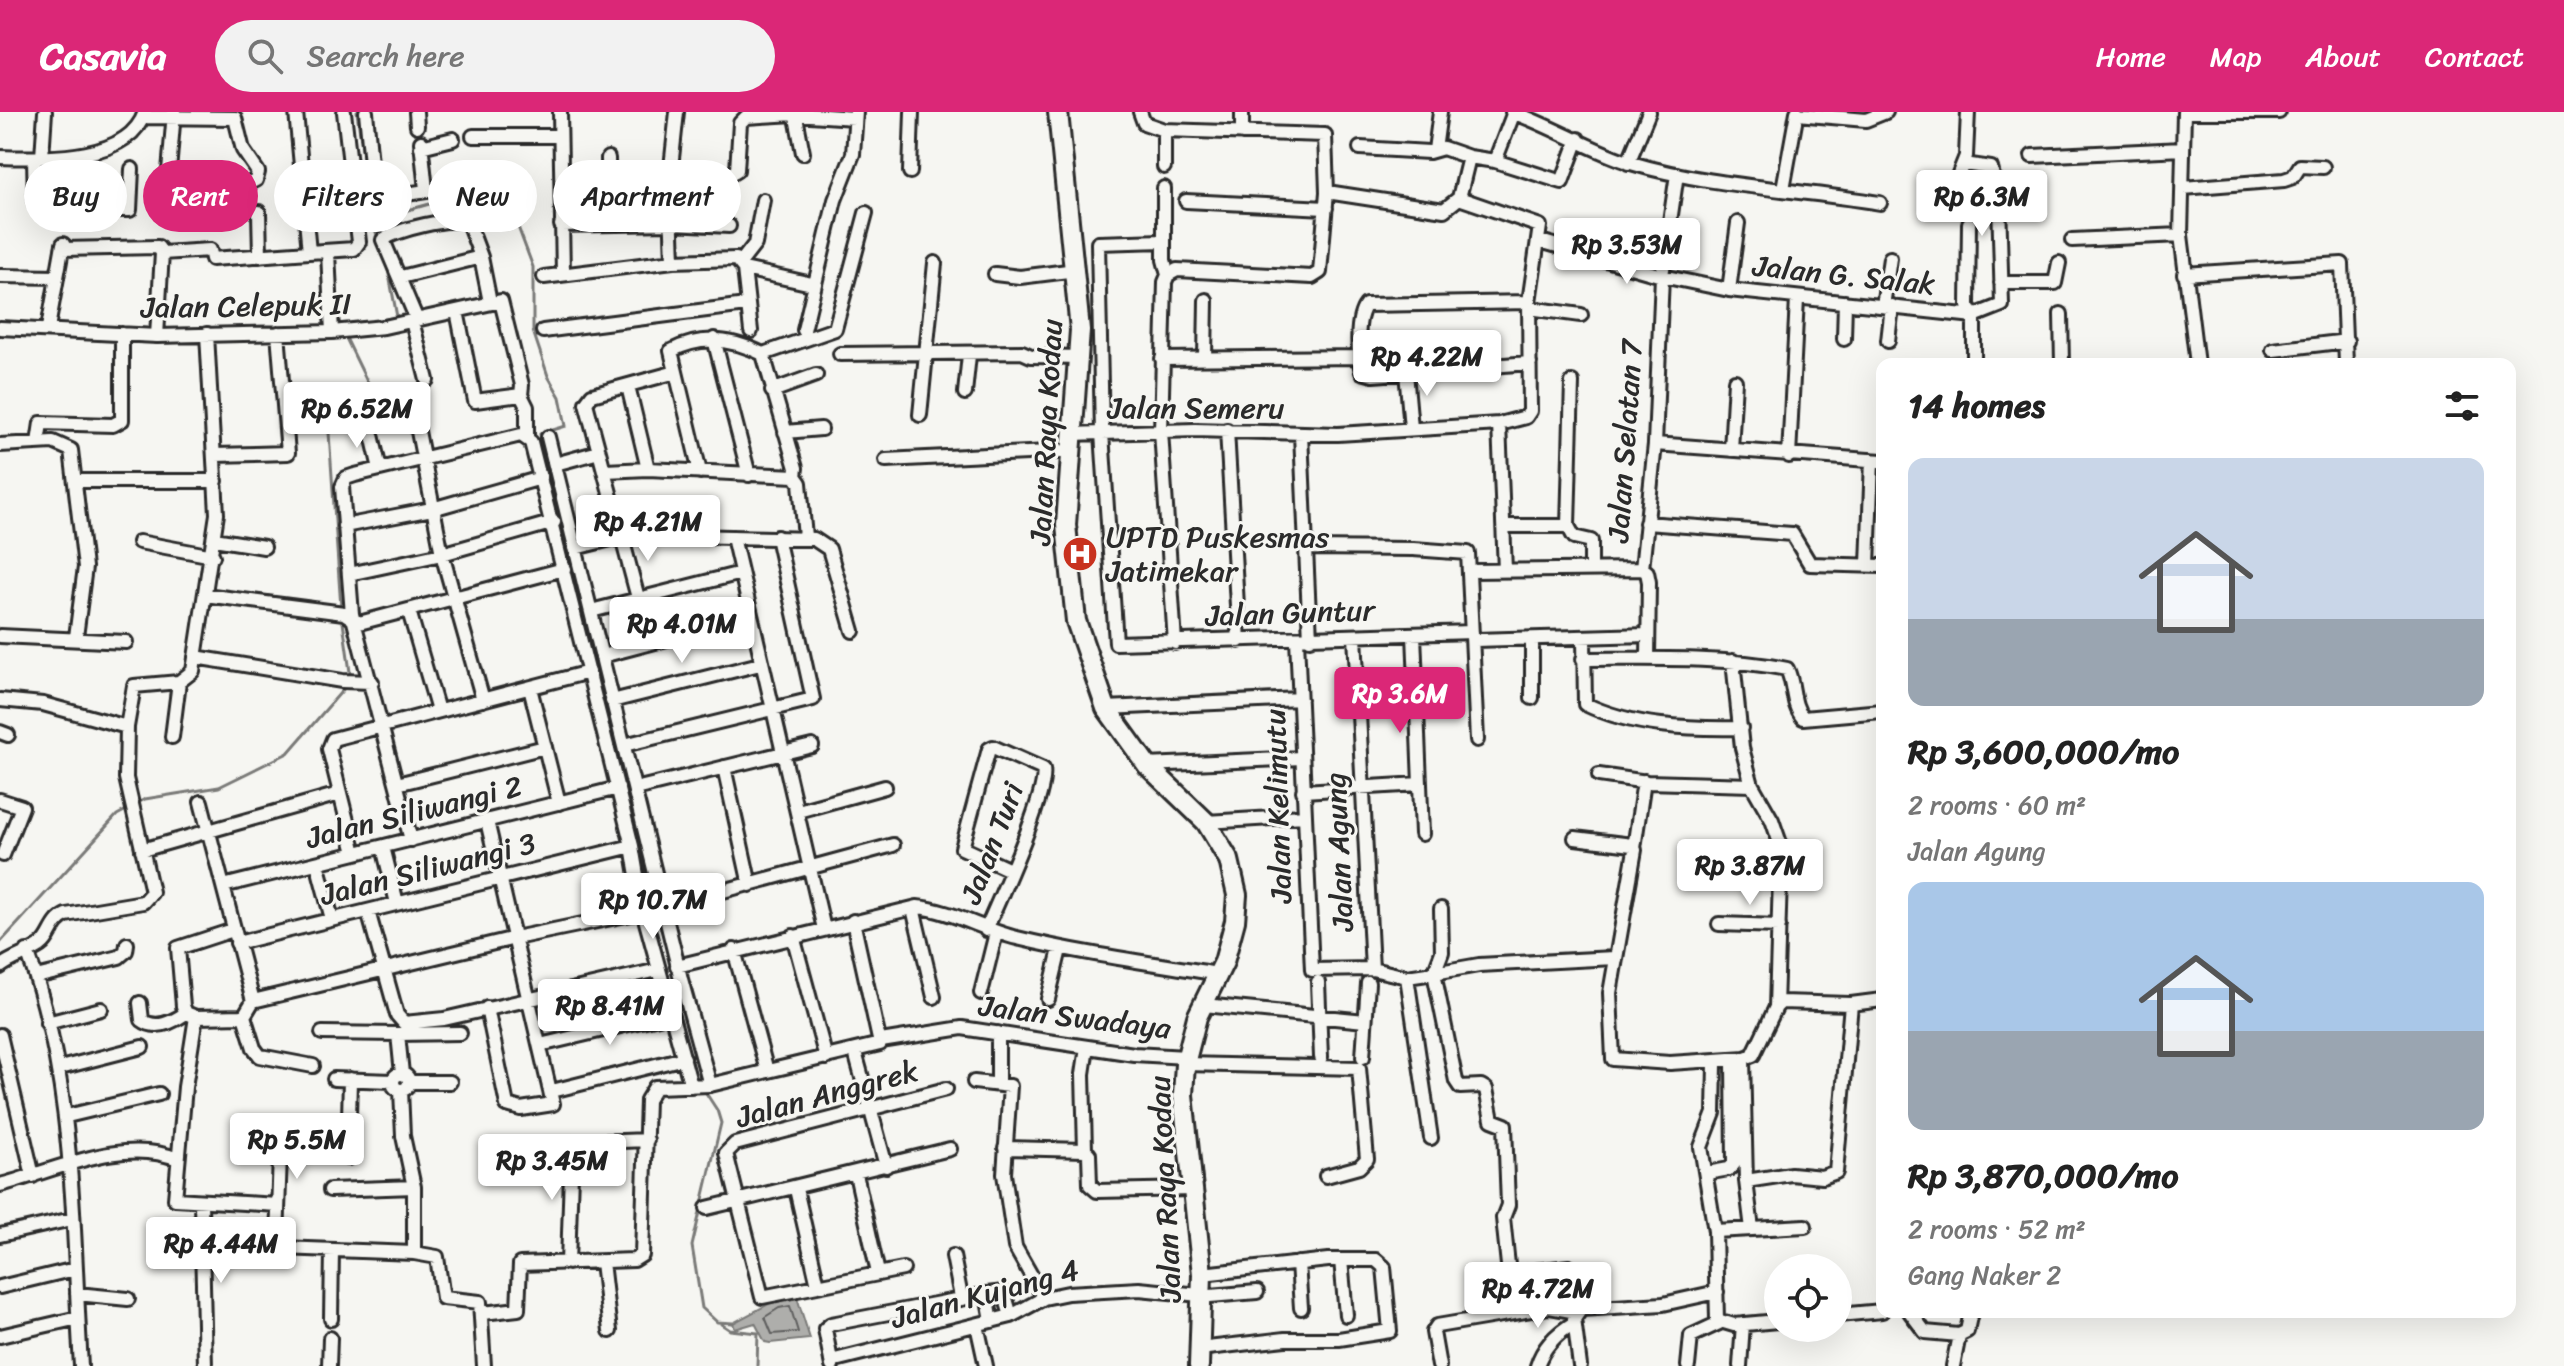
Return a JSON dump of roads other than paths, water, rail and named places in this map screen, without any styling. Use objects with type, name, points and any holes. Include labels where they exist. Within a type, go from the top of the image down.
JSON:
[{"type":"street","points":[[38,158],[45,112]]},
{"type":"street","points":[[296,112],[309,252]]},
{"type":"street","points":[[162,253],[210,250],[212,259],[354,249],[359,242],[344,112]]},
{"type":"street","points":[[366,112],[375,194],[386,198],[426,190],[421,144],[453,139]]},
{"type":"street","points":[[416,112],[417,126]]},
{"type":"street","points":[[560,112],[560,160]]},
{"type":"street","points":[[672,160],[677,112]]},
{"type":"street","points":[[910,172],[912,112]]},
{"type":"street","name":"Jalan Raya Kodau","points":[[1058,112],[1076,270],[1080,357],[1066,525],[1071,592],[1084,651],[1106,708],[1147,765],[1206,822],[1229,860],[1237,895],[1235,921],[1218,974],[1192,1032],[1183,1095],[1202,1274],[1199,1358]]},
{"type":"street","points":[[1140,112],[1144,123],[1164,130],[1325,135],[1326,208],[1322,267],[1316,275],[1177,270],[1168,275]]},
{"type":"street","points":[[1242,112],[1242,133]]},
{"type":"street","points":[[1435,150],[1440,112]]},
{"type":"street","points":[[1495,161],[1513,112],[1628,163],[1677,174],[1880,203]]},
{"type":"street","points":[[1628,163],[1649,112]]},
{"type":"street","points":[[1783,189],[1797,113],[1866,120],[1886,112]]},
{"type":"street","points":[[1959,204],[1958,176],[1964,164],[1968,112]]},
{"type":"street","points":[[2196,358],[2181,235],[2186,112],[2279,112]]},
{"type":"street","points":[[738,160],[740,123],[746,117],[795,113],[855,115],[853,154],[835,200],[801,336]]},
{"type":"street","points":[[795,113],[803,153]]},
{"type":"street","points":[[0,157],[83,156],[130,132],[144,114],[235,118],[243,150],[250,160]]},
{"type":"street","points":[[170,160],[173,115]]},
{"type":"street","points":[[1164,130],[1164,167]]},
{"type":"street","points":[[473,136],[559,136]]},
{"type":"street","points":[[1360,148],[1451,149],[1469,157],[1495,161],[1562,182],[1578,139]]},
{"type":"street","points":[[2032,156],[2183,149]]},
{"type":"street","points":[[1327,192],[1444,210],[1459,198],[1469,157]]},
{"type":"street","points":[[1964,164],[1986,166],[1993,176],[1999,201],[2000,307],[1974,316]]},
{"type":"street","points":[[2183,188],[2284,180],[2293,177],[2300,166],[2323,167]]},
{"type":"street","points":[[127,210],[130,210],[132,169]]},
{"type":"street","name":"Jalan Selatan 7","points":[[1648,659],[1649,582],[1647,572],[1642,569],[1655,444],[1662,276],[1677,174]]},
{"type":"street","points":[[1164,188],[1163,241],[1168,275],[1163,294],[1161,431],[1175,643]]},
{"type":"street","points":[[1459,198],[1534,222],[1542,232],[1540,241],[1662,276]]},
{"type":"street","points":[[751,331],[742,266],[755,244],[763,200]]},
{"type":"street","points":[[1186,201],[1326,208]]},
{"type":"street","points":[[259,212],[260,256]]},
{"type":"street","points":[[763,354],[801,336],[835,329],[866,213]]},
{"type":"street","points":[[427,380],[401,277],[383,240],[413,229],[461,219],[473,228],[490,302],[501,301],[505,309],[522,385],[521,395],[527,407],[524,436],[554,522],[632,846],[677,966],[702,1085]]},
{"type":"street","points":[[1729,290],[1738,223]]},
{"type":"street","points":[[1969,223],[1968,306],[1974,316],[1974,358]]},
{"type":"street","points":[[561,232],[563,274]]},
{"type":"street","points":[[672,232],[673,261]]},
{"type":"street","points":[[2072,240],[2181,235]]},
{"type":"street","points":[[1102,433],[1098,243],[1163,241]]},
{"type":"street","name":"Jalan Semeru","points":[[886,460],[1071,443],[1102,433],[1227,430],[1301,434],[1518,421],[1530,411],[1529,305],[1540,241]]},
{"type":"street","points":[[48,328],[63,245],[158,247],[162,253],[157,336]]},
{"type":"street","points":[[328,253],[334,332]]},
{"type":"street","points":[[401,277],[481,257]]},
{"type":"street","points":[[544,277],[727,257],[742,266],[812,284]]},
{"type":"street","points":[[1888,341],[1890,258]]},
{"type":"street","points":[[920,415],[935,263]]},
{"type":"street","points":[[2001,283],[2055,283],[2059,263]]},
{"type":"street","points":[[2184,274],[2342,264],[2346,358]]},
{"type":"street","points":[[995,274],[1020,277],[1076,270]]},
{"type":"street","points":[[0,276],[57,277]]},
{"type":"street","name":"Jalan G. Salak","points":[[1662,276],[1729,290],[1797,299],[1974,316]]},
{"type":"street","points":[[1789,456],[1797,299]]},
{"type":"street","points":[[1205,358],[1206,300]]},
{"type":"street","name":"Jalan Celepuk II","points":[[0,328],[48,328],[157,336],[334,332],[414,320],[490,302]]},
{"type":"street","points":[[1530,363],[1366,375],[1362,372],[1360,357],[1361,311],[1366,305],[1377,302],[1529,305],[1581,315]]},
{"type":"street","points":[[1844,339],[1845,302]]},
{"type":"street","points":[[543,331],[746,305]]},
{"type":"street","points":[[457,311],[475,401],[521,395]]},
{"type":"street","points":[[2061,314],[2062,358]]},
{"type":"street","points":[[215,455],[288,453],[278,333]]},
{"type":"street","points":[[38,443],[41,423],[113,425],[122,420],[122,334]]},
{"type":"street","points":[[0,967],[45,941],[56,920],[66,915],[150,899],[152,892],[130,804],[127,727],[134,686],[179,682],[189,676],[195,657],[214,539],[216,481],[207,334]]},
{"type":"street","points":[[700,472],[671,351],[714,339],[731,339],[763,354]]},
{"type":"street","points":[[714,339],[749,475]]},
{"type":"street","points":[[2273,350],[2347,341]]},
{"type":"street","points":[[840,354],[969,355],[1022,352],[1031,356],[1080,357]]},
{"type":"street","points":[[763,354],[796,468],[795,476],[800,483],[805,537]]},
{"type":"street","points":[[965,393],[969,355]]},
{"type":"street","points":[[1162,359],[1360,357]]},
{"type":"street","points":[[638,598],[587,398],[676,372]]},
{"type":"street","points":[[1406,372],[1411,428]]},
{"type":"street","points":[[772,391],[816,375]]},
{"type":"street","points":[[1731,450],[1735,381]]},
{"type":"street","points":[[1572,382],[1568,526],[1574,537],[1591,541],[1591,568]]},
{"type":"street","points":[[628,386],[648,469]]},
{"type":"street","points":[[416,421],[442,554],[483,700]]},
{"type":"street","points":[[369,422],[380,469]]},
{"type":"street","points":[[1499,424],[1505,570]]},
{"type":"street","points":[[785,432],[821,429]]},
{"type":"street","points":[[1227,430],[1239,641]]},
{"type":"street","name":"Jalan Guntur","points":[[1102,433],[1113,637],[1116,643],[1414,634],[1532,639],[1648,635]]},
{"type":"street","name":"Jalan Kelimutu","points":[[1301,434],[1307,548],[1300,699],[1312,970],[1372,969]]},
{"type":"street","points":[[411,840],[383,725],[366,682],[354,622],[343,483],[346,478],[380,469],[524,436]]},
{"type":"street","points":[[548,437],[635,789],[654,909],[658,970],[684,1058],[702,1085]]},
{"type":"street","points":[[0,445],[38,443],[67,446],[73,456],[85,567],[76,637]]},
{"type":"street","points":[[1655,444],[1876,460]]},
{"type":"street","points":[[555,464],[599,452]]},
{"type":"street","points":[[605,471],[648,469],[795,476]]},
{"type":"street","points":[[1868,565],[1876,472]]},
{"type":"street","points":[[344,526],[432,509],[541,478]]},
{"type":"street","points":[[76,481],[216,481]]},
{"type":"street","points":[[349,574],[442,554],[554,522]]},
{"type":"street","points":[[1646,523],[1792,534],[1810,564],[1876,566]]},
{"type":"street","points":[[1504,526],[1568,526]]},
{"type":"street","points":[[575,548],[623,536],[805,537],[823,542],[829,549],[853,631]]},
{"type":"street","points":[[733,537],[760,664],[798,811],[824,929]]},
{"type":"street","points":[[624,745],[810,701],[814,695],[777,537]]},
{"type":"street","points":[[214,539],[264,547]]},
{"type":"street","points":[[139,542],[213,556]]},
{"type":"street","points":[[1307,548],[1468,553],[1477,740]]},
{"type":"street","points":[[205,595],[337,612],[354,622],[454,600],[564,569]]},
{"type":"street","points":[[1471,571],[1642,569]]},
{"type":"street","points":[[591,611],[741,573]]},
{"type":"street","points":[[409,611],[438,711]]},
{"type":"street","points":[[602,656],[750,617]]},
{"type":"street","points":[[1414,634],[1422,834]]},
{"type":"street","points":[[0,636],[76,637],[126,642]]},
{"type":"street","name":"Jalan Agung","points":[[1355,636],[1360,787],[1372,969]]},
{"type":"street","points":[[1584,638],[1585,704],[1612,717],[1638,722],[1741,728]]},
{"type":"street","points":[[1532,639],[1532,698]]},
{"type":"street","points":[[195,657],[342,681],[366,682]]},
{"type":"street","points":[[1583,659],[1733,661],[1787,669],[1795,707],[1803,718],[1876,712]]},
{"type":"street","points":[[1644,781],[1610,993],[1613,1059],[1715,1063],[1753,1055],[1776,1007],[1781,875],[1778,834],[1752,785],[1733,661]]},
{"type":"street","points":[[612,701],[760,664]]},
{"type":"street","points":[[355,853],[329,749],[336,736],[589,672]]},
{"type":"street","points":[[172,737],[179,682]]},
{"type":"street","points":[[530,688],[559,803]]},
{"type":"street","points":[[1106,708],[1300,699]]},
{"type":"street","points":[[0,700],[43,704],[127,727]]},
{"type":"street","points":[[635,789],[812,746]]},
{"type":"street","points":[[397,784],[545,747]]},
{"type":"street","name":"Jalan Turi","points":[[981,993],[991,932],[1045,774],[1043,769],[1000,749],[989,749],[962,848],[1010,870]]},
{"type":"street","points":[[1147,765],[1302,758]]},
{"type":"street","points":[[724,767],[750,885]]},
{"type":"street","points":[[1599,775],[1644,781],[1752,785]]},
{"type":"street","points":[[1303,791],[1420,784]]},
{"type":"street","points":[[798,811],[885,787]]},
{"type":"street","name":"Jalan Siliwangi 2","points":[[223,886],[618,788]]},
{"type":"street","points":[[142,850],[339,794]]},
{"type":"street","points":[[0,800],[22,807],[3,855]]},
{"type":"street","points":[[201,802],[253,1001]]},
{"type":"street","points":[[1206,822],[1304,816]]},
{"type":"street","points":[[487,821],[553,1104],[543,1108],[513,1108],[507,1105],[487,1008]]},
{"type":"street","points":[[1575,838],[1634,848]]},
{"type":"street","points":[[313,1066],[256,1053],[244,1016],[253,1001],[515,938],[654,909],[893,845]]},
{"type":"street","name":"Jalan Siliwangi 3","points":[[191,1015],[178,948],[368,911],[632,846]]},
{"type":"street","points":[[383,847],[397,903]]},
{"type":"street","points":[[317,863],[332,919]]},
{"type":"street","points":[[1720,872],[1781,875]]},
{"type":"street","points":[[677,966],[853,921],[913,908],[933,908],[991,932],[1060,949],[1218,974]]},
{"type":"street","points":[[913,908],[934,997]]},
{"type":"street","points":[[1441,909],[1442,952],[1434,973],[1456,1081],[1460,1087],[1481,1086],[1486,1089],[1492,1120],[1505,1125],[1508,1205],[1503,1218],[1513,1312]]},
{"type":"street","points":[[368,911],[397,1015],[404,1023],[444,1019],[658,970]]},
{"type":"street","points":[[853,921],[881,1043]]},
{"type":"street","points":[[1719,924],[1779,926]]},
{"type":"street","points":[[793,936],[826,1058]]},
{"type":"street","points":[[36,977],[119,957],[126,951],[127,944]]},
{"type":"street","points":[[1048,999],[1060,949]]},
{"type":"street","points":[[734,950],[767,1071]]},
{"type":"street","points":[[27,951],[60,1068],[67,1116],[81,1366]]},
{"type":"street","points":[[1372,969],[1407,977],[1479,965],[1614,958]]},
{"type":"street","points":[[1407,977],[1431,1138]]},
{"type":"street","points":[[1318,982],[1321,1057]]},
{"type":"street","points":[[1363,1057],[1368,983]]},
{"type":"street","points":[[1776,1007],[1788,1001],[1851,1004],[1876,1001]]},
{"type":"street","points":[[140,1003],[142,1020],[149,1025],[164,1025],[191,1015],[244,1016]]},
{"type":"street","points":[[1751,1180],[1836,1173],[1851,1004]]},
{"type":"street","points":[[1204,1005],[1365,1021]]},
{"type":"street","points":[[47,1023],[101,1009]]},
{"type":"street","points":[[540,1045],[671,1014]]},
{"type":"street","points":[[191,1015],[175,1199],[201,1203],[278,1205]]},
{"type":"street","name":"Jalan Swadaya","points":[[647,1140],[650,1091],[661,1084],[702,1085],[855,1052],[881,1043],[957,1029],[1186,1061],[1359,1068],[1367,1159],[1359,1167],[1326,1176]]},
{"type":"street","points":[[322,1033],[460,1033]]},
{"type":"street","points":[[998,1033],[998,1084]]},
{"type":"street","points":[[398,1034],[403,1136],[414,1187],[414,1253]]},
{"type":"street","points":[[0,1035],[33,1176]]},
{"type":"street","points":[[60,1068],[142,1047]]},
{"type":"street","points":[[1087,1047],[1083,1074],[1085,1150],[1089,1154],[1088,1179],[1094,1190],[1193,1189]]},
{"type":"street","points":[[855,1052],[886,1166]]},
{"type":"street","points":[[552,1091],[684,1058]]},
{"type":"street","points":[[1738,1060],[1751,1180],[1752,1229]]},
{"type":"street","points":[[1707,1173],[1729,1169],[1734,1164],[1738,1060]]},
{"type":"street","points":[[1715,1063],[1714,1113],[1701,1147],[1715,1231],[1719,1323]]},
{"type":"street","points":[[334,1079],[450,1082]]},
{"type":"street","points":[[348,1158],[350,1079]]},
{"type":"street","points":[[974,1082],[1008,1084],[1010,1090],[1004,1174],[1017,1253],[1044,1298]]},
{"type":"street","name":"Jalan Anggrek","points":[[737,1201],[726,1153],[729,1147],[946,1089]]},
{"type":"street","points":[[67,1116],[159,1094]]},
{"type":"street","points":[[280,1155],[277,1239],[281,1248],[414,1253],[437,1257],[443,1298],[482,1307],[518,1309],[518,1265],[602,1262],[639,1259],[645,1248],[647,1140],[572,1143],[568,1263]]},
{"type":"street","points":[[1005,1148],[1085,1150]]},
{"type":"street","points":[[707,1208],[796,1189],[950,1149]]},
{"type":"street","points":[[0,1185],[137,1150],[178,1159]]},
{"type":"street","points":[[856,1174],[878,1273]]},
{"type":"street","points":[[330,1190],[414,1187]]},
{"type":"street","points":[[796,1189],[818,1285]]},
{"type":"street","points":[[737,1201],[762,1297],[903,1269]]},
{"type":"street","points":[[201,1203],[205,1366]]},
{"type":"street","points":[[0,1235],[72,1219]]},
{"type":"street","points":[[1715,1231],[1805,1226]]},
{"type":"street","points":[[331,1319],[332,1250]]},
{"type":"street","points":[[953,1256],[961,1297]]},
{"type":"street","points":[[1341,1260],[1346,1315]]},
{"type":"street","points":[[1199,1358],[1285,1339],[1339,1339],[1389,1333],[1382,1265],[1376,1260],[1298,1263],[1202,1274]]},
{"type":"street","points":[[602,1262],[610,1331]]},
{"type":"street","points":[[1298,1263],[1301,1308]]},
{"type":"street","points":[[1509,1274],[1569,1267]]},
{"type":"street","points":[[0,1287],[75,1269]]},
{"type":"street","name":"Jalan Kujang 4","points":[[832,1364],[1011,1316],[1044,1298],[1099,1289],[1201,1295],[1257,1292]]},
{"type":"street","points":[[832,1364],[825,1329],[828,1325],[961,1297],[1004,1292],[1011,1316]]},
{"type":"street","points":[[1439,1366],[1433,1332],[1437,1326],[1549,1307],[1575,1318],[1717,1292]]},
{"type":"street","points":[[77,1294],[128,1299]]},
{"type":"street","points":[[987,1294],[992,1321]]},
{"type":"street","points":[[482,1307],[484,1366]]},
{"type":"street","points":[[1852,1314],[1876,1312]]},
{"type":"street","points":[[0,1336],[78,1318]]},
{"type":"street","points":[[1537,1366],[1541,1352],[1575,1318]]},
{"type":"street","points":[[1575,1318],[1580,1366]]},
{"type":"street","points":[[1914,1318],[1925,1332],[1959,1335],[1967,1331],[1970,1318]]},
{"type":"street","points":[[1688,1366],[1691,1336],[1719,1323],[1764,1322]]},
{"type":"street","points":[[1740,1366],[1743,1324]]},
{"type":"street","points":[[977,1325],[986,1366]]},
{"type":"street","points":[[1953,1366],[1959,1335]]},
{"type":"street","points":[[329,1366],[330,1338]]},
{"type":"water","points":[[797,1297],[810,1339],[770,1343],[765,1342],[755,1323],[735,1329],[733,1323],[776,1300]]},
{"type":"waterway","points":[[357,112],[372,220],[378,238]]},
{"type":"waterway","points":[[412,209],[428,204]]},
{"type":"waterway","points":[[520,232],[533,267],[533,331],[548,376],[560,397],[566,426],[540,434],[655,905]]},
{"type":"waterway","points":[[364,323],[397,317],[387,264]]},
{"type":"waterway","points":[[341,608],[328,418],[377,410],[375,398],[345,336]]},
{"type":"waterway","points":[[342,615],[351,679]]},
{"type":"waterway","points":[[136,804],[145,799],[219,787],[288,753],[347,685]]},
{"type":"waterway","points":[[0,943],[117,815],[130,808]]},
{"type":"waterway","points":[[657,912],[702,1083]]},
{"type":"waterway","points":[[704,1090],[721,1123],[692,1246],[702,1308],[717,1322],[733,1323]]},
{"type":"waterway","points":[[721,1324],[730,1330],[758,1333],[757,1366]]},
{"type":"place","name":"UPTD Puskesmas Jatimekar","points":[[1080,554]]}]
